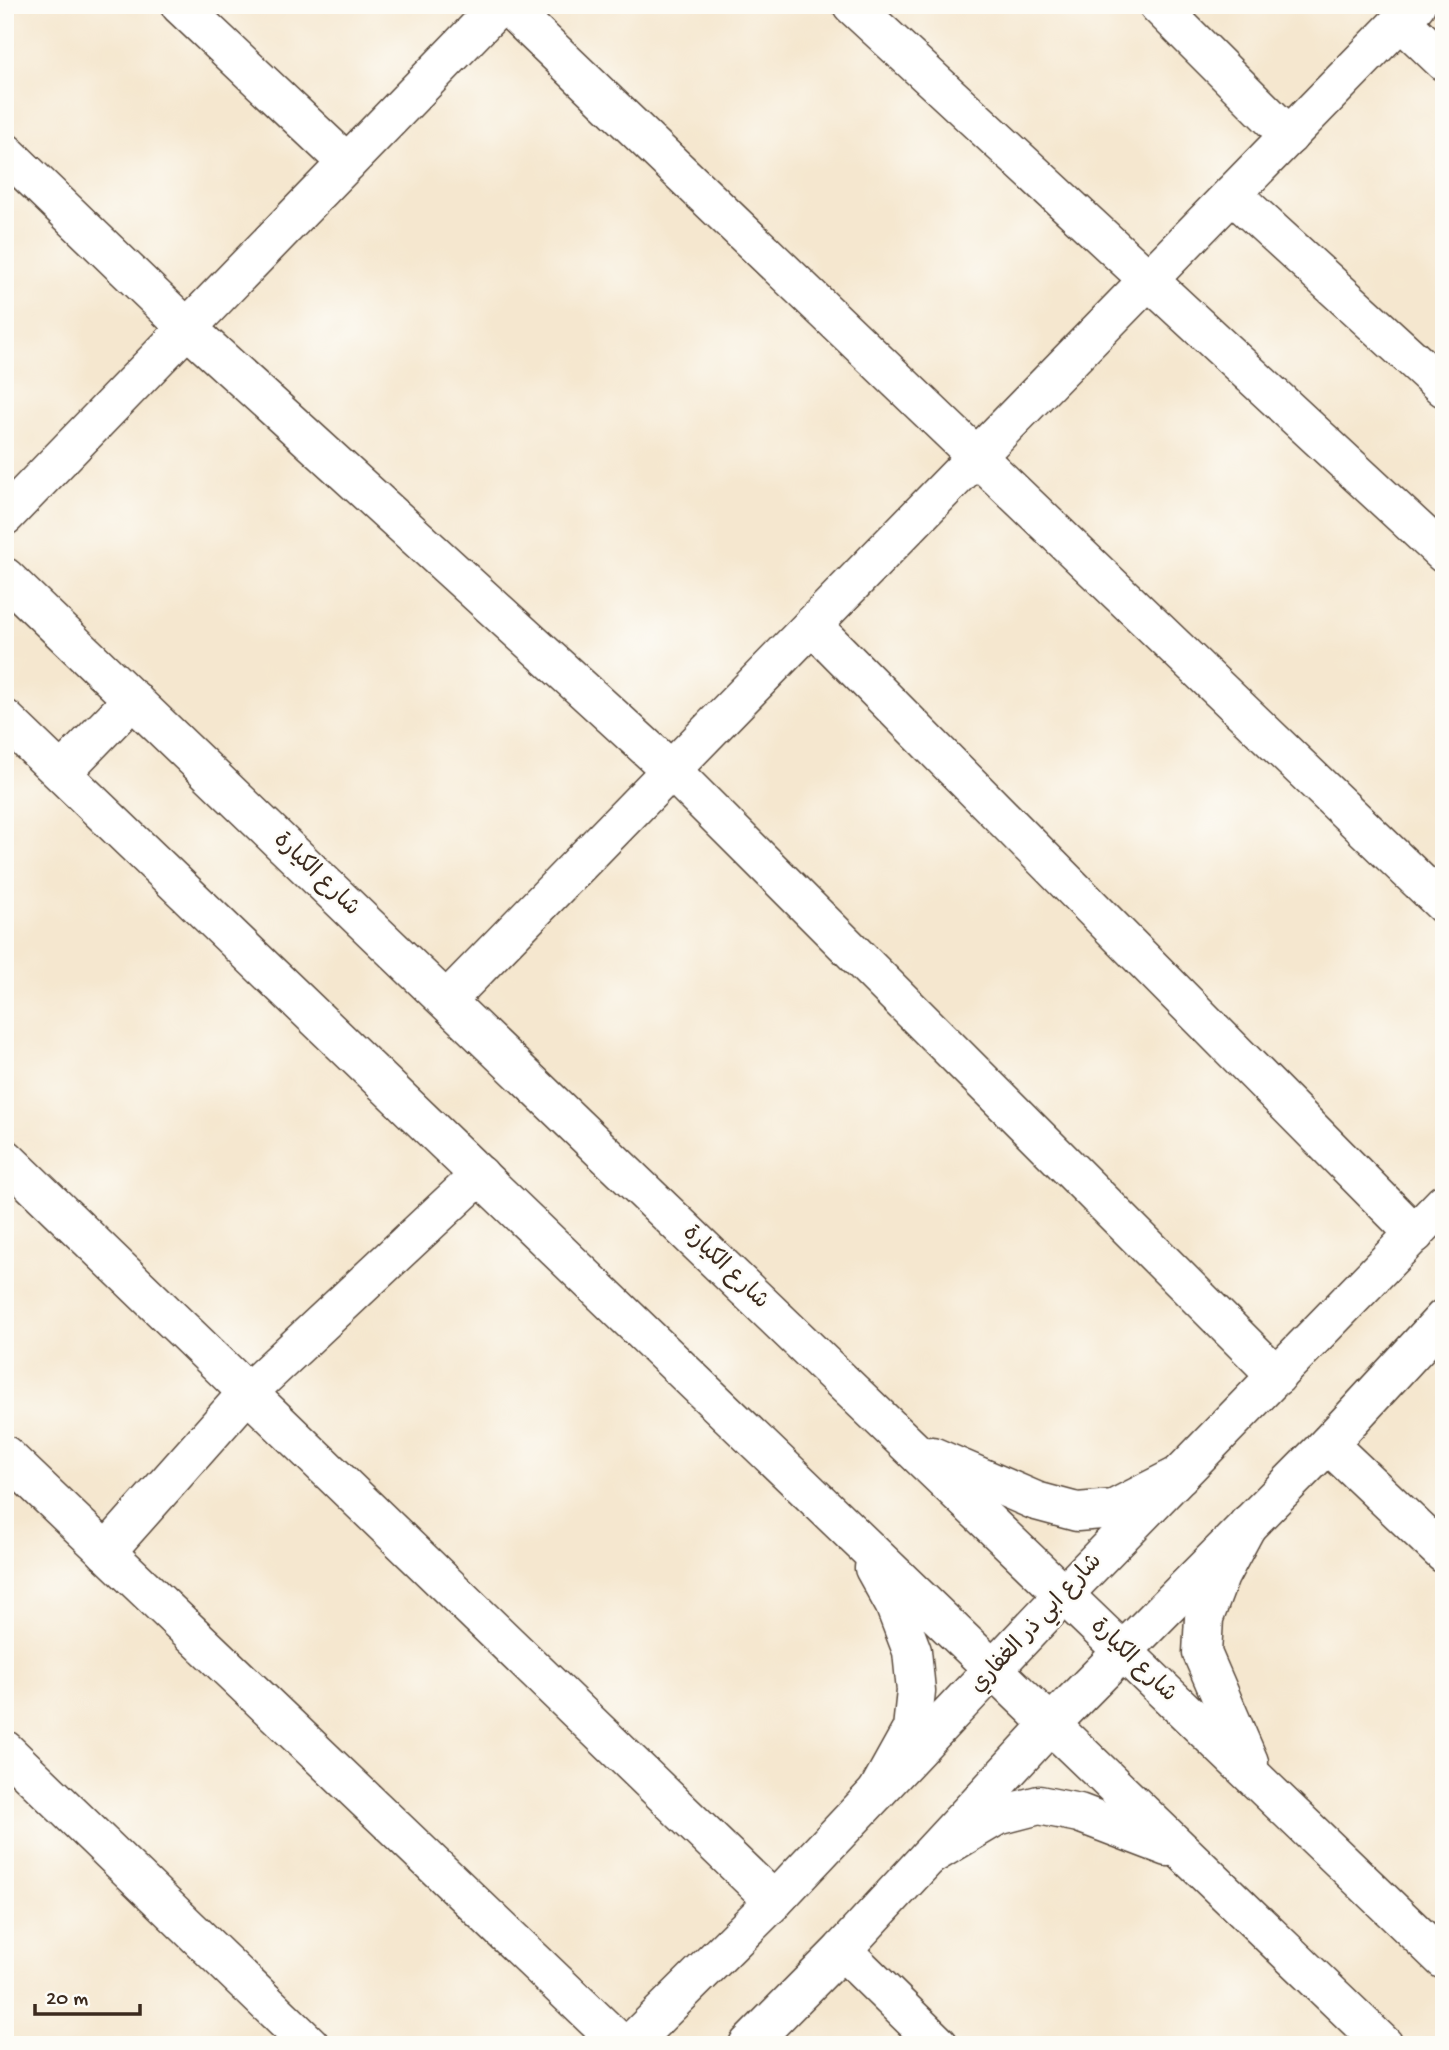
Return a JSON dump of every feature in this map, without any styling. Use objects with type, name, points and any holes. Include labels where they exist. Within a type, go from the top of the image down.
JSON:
[{"type":"street","points":[[180,5],[347,163]]},
{"type":"street","points":[[5,516],[500,5]]},
{"type":"street","points":[[506,5],[1444,905]]},
{"type":"street","points":[[852,5],[1444,554]]},
{"type":"street","points":[[1158,5],[1289,136]]},
{"type":"street","points":[[447,1000],[1408,13],[1444,62]]},
{"type":"street","points":[[5,152],[187,328],[671,770],[1277,1376]]},
{"type":"street","points":[[1232,194],[1444,388]]},
{"type":"street","name":"شارع الكيارة","points":[[5,577],[1444,1960]]},
{"type":"street","points":[[812,625],[1415,1234]]},
{"type":"street","points":[[62,772],[133,699]]},
{"type":"street","points":[[8,728],[62,772],[1384,2045]]},
{"type":"street","points":[[5,1158],[774,1901]]},
{"type":"street","points":[[106,1552],[248,1392],[480,1175]]},
{"type":"street","name":"شارع ابي ذر الغفاري","points":[[629,2045],[774,1901],[1063,1594],[1444,1203]]},
{"type":"street","points":[[748,2045],[842,1950],[1051,1724],[1328,1444],[1444,1318]]},
{"type":"street","points":[[1328,1444],[1444,1554]]},
{"type":"street","points":[[910,1446],[1036,1501],[1077,1512],[1114,1509],[1180,1475]]},
{"type":"street","points":[[5,1455],[622,2045]]},
{"type":"street","points":[[1248,1524],[1220,1576],[1204,1618],[1202,1653],[1257,1780]]},
{"type":"street","points":[[858,1538],[899,1616],[912,1651],[916,1691],[912,1729],[877,1792]]},
{"type":"street","points":[[5,1750],[310,2045]]},
{"type":"street","points":[[928,1857],[997,1816],[1038,1805],[1079,1813],[1187,1855]]},
{"type":"street","points":[[842,1950],[939,2045]]}]
